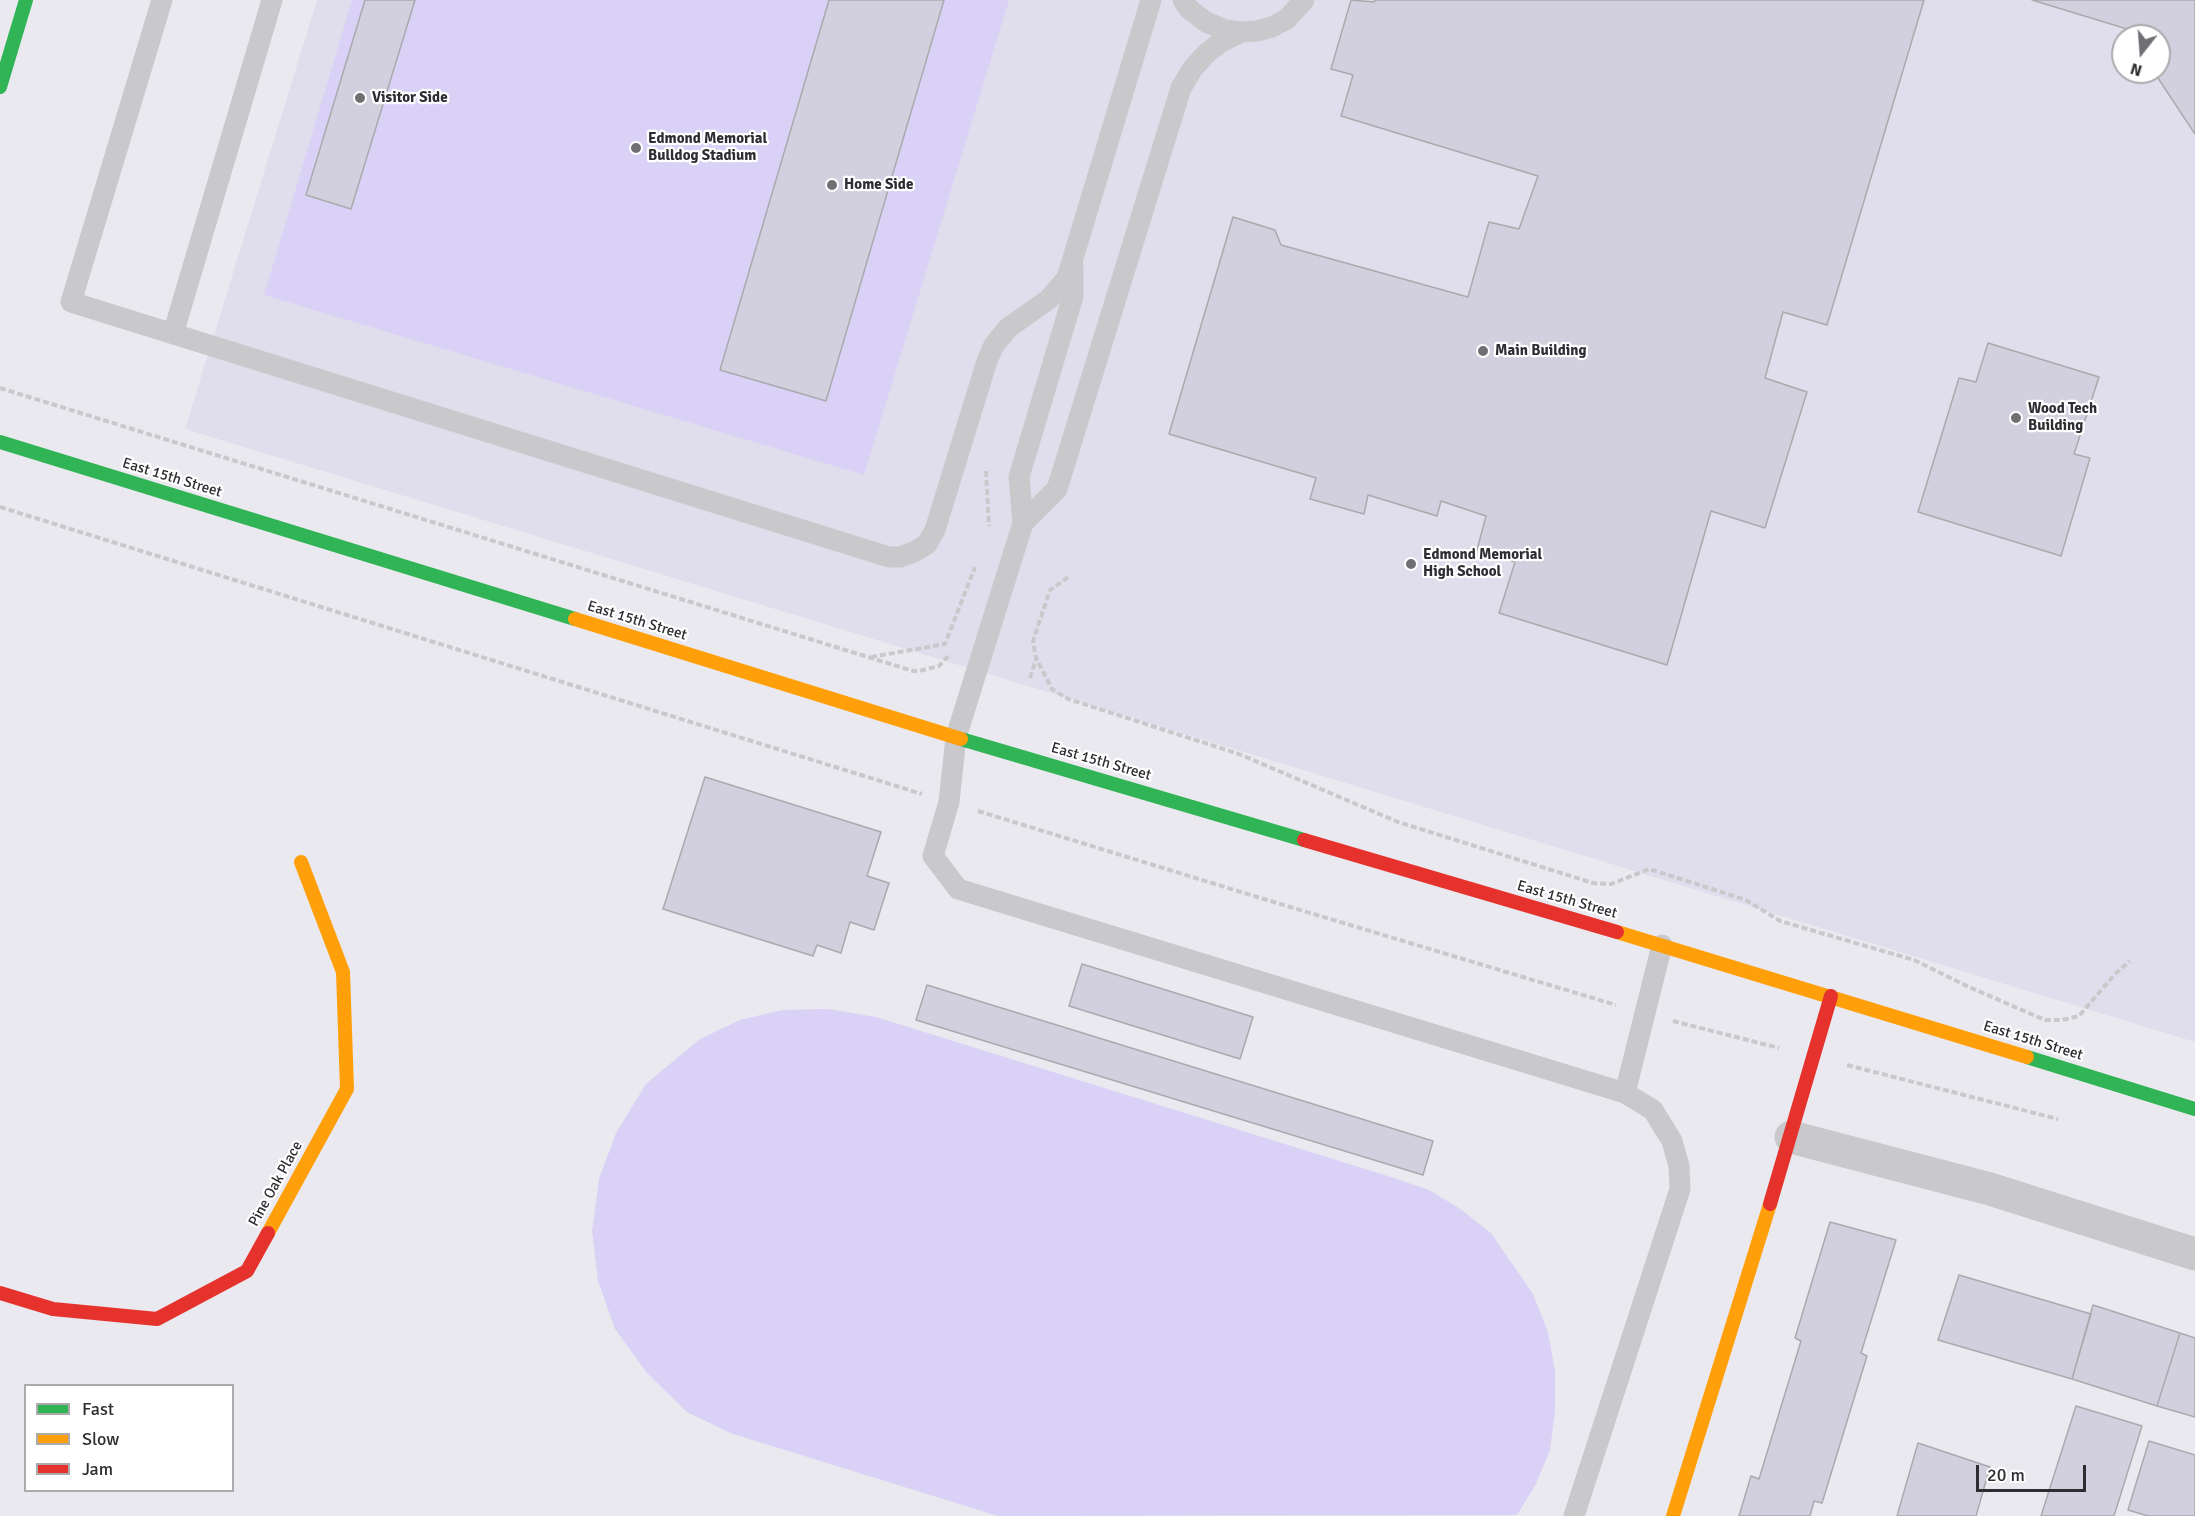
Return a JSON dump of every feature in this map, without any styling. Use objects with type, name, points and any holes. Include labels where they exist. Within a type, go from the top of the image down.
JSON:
[{"type":"main road","points":[[0,87],[27,0]]},
{"type":"main road","name":"East 15th Street","points":[[0,442],[956,736],[1662,945],[2195,1108]]},
{"type":"main road","name":"Pine Oak Place","points":[[0,1293],[53,1310],[157,1319],[247,1271],[347,1089],[343,972],[301,862]]},
{"type":"main road","points":[[1673,1516],[1791,1137],[1831,996]]},
{"type":"street","points":[[1791,1137],[1990,1189],[2195,1254]]},
{"type":"lane","points":[[162,0],[71,302],[889,557],[900,557],[915,552],[927,544],[935,530],[987,361],[994,345],[1008,328],[1050,299],[1066,278],[1074,260],[1151,0]]},
{"type":"lane","points":[[173,334],[272,0]]},
{"type":"lane","points":[[1183,0],[1206,22],[1225,30],[1241,32],[1272,27],[1287,19],[1304,0]]},
{"type":"lane","points":[[1023,523],[1057,489],[1181,88],[1193,68],[1207,53],[1221,42],[1241,32]]},
{"type":"lane","points":[[1074,260],[1073,296],[1019,477],[1023,523],[956,736],[949,802],[933,856],[958,889],[1624,1093],[1653,1110],[1672,1141],[1679,1166],[1680,1189],[1574,1516]]},
{"type":"lane","points":[[1624,1093],[1662,945]]},
{"type":"path","points":[[0,388],[919,671],[939,666],[951,652]]},
{"type":"path","points":[[989,533],[986,471],[990,461]]},
{"type":"path","points":[[0,507],[1267,900],[1643,1013],[2058,1119]]},
{"type":"path","points":[[869,657],[945,644],[976,566]]},
{"type":"path","points":[[1068,577],[1050,590],[1033,641],[1036,658],[1052,689],[1068,699],[1239,754],[1398,822],[1593,883],[1611,884],[1649,869],[1659,872],[1746,900],[1780,921],[1914,960],[2045,1020],[2062,1020],[2079,1016],[2115,974],[2130,961]]},
{"type":"path","points":[[1030,678],[1036,658]]},
{"type":"shaded area","name":"Edmond Memorial High School","points":[[317,0],[2195,0],[2195,1042],[185,429]]},
{"type":"shaded area","name":"Edmond Memorial Bulldog Stadium","points":[[352,0],[1009,0],[864,475],[264,295]]},
{"type":"shaded area","points":[[828,1009],[876,1017],[1391,1177],[1429,1190],[1459,1208],[1491,1233],[1533,1294],[1548,1332],[1555,1371],[1555,1411],[1550,1450],[1536,1484],[1517,1515],[998,1516],[730,1433],[687,1412],[647,1373],[615,1329],[598,1281],[592,1231],[599,1179],[616,1133],[646,1084],[700,1039],[740,1020],[782,1010]]},
{"type":"building","name":"Visitor Side","points":[[365,0],[415,0],[351,209],[306,195]]},
{"type":"building","name":"Home Side","points":[[829,0],[944,0],[826,401],[720,370]]},
{"type":"building","name":"Main Building","points":[[1351,0],[1374,2],[1375,0],[1924,0],[1827,325],[1783,312],[1765,378],[1807,392],[1765,528],[1711,511],[1667,665],[1499,613],[1515,562],[1477,550],[1486,516],[1441,501],[1437,516],[1368,495],[1364,514],[1310,499],[1316,478],[1169,434],[1233,217],[1275,230],[1281,245],[1468,297],[1489,222],[1519,229],[1538,176],[1341,116],[1353,75],[1331,69]]},
{"type":"building","points":[[2032,0],[2195,0],[2195,134],[2162,84],[2171,84],[2171,24],[2111,24]]},
{"type":"building","name":"Wood Tech Building","points":[[1988,343],[2099,377],[2074,454],[2090,458],[2061,556],[1918,512],[1959,378],[1976,382]]},
{"type":"building","points":[[705,777],[881,832],[867,876],[889,883],[874,930],[850,922],[841,953],[817,945],[813,956],[663,909]]},
{"type":"building","points":[[1082,964],[1253,1017],[1240,1059],[1069,1006]]},
{"type":"building","points":[[927,985],[1433,1141],[1423,1175],[916,1020]]},
{"type":"building","points":[[1830,1222],[1896,1240],[1861,1353],[1867,1356],[1822,1503],[1814,1501],[1810,1516],[1739,1516],[1751,1476],[1759,1479],[1801,1341],[1795,1338]]},
{"type":"building","points":[[1959,1275],[2091,1314],[2072,1379],[1938,1340]]},
{"type":"building","points":[[2093,1305],[2180,1333],[2157,1406],[2072,1379]]},
{"type":"building","points":[[2180,1333],[2195,1338],[2195,1417],[2157,1406]]},
{"type":"building","points":[[2076,1406],[2142,1426],[2114,1516],[2041,1516]]},
{"type":"building","points":[[2149,1441],[2195,1455],[2195,1516],[2148,1516],[2128,1510]]},
{"type":"building","points":[[1918,1443],[1990,1467],[1976,1516],[1897,1516]]},
{"type":"traffic: fast","points":[[0,87],[26,0]]},
{"type":"traffic: fast","points":[[0,442],[575,619]]},
{"type":"traffic: fast","points":[[961,739],[1304,840]]},
{"type":"traffic: fast","points":[[2027,1057],[2195,1109]]},
{"type":"traffic: slow","points":[[575,619],[961,739]]},
{"type":"traffic: slow","points":[[268,1233],[347,1089],[343,972],[301,862]]},
{"type":"traffic: slow","points":[[1617,932],[2027,1057]]},
{"type":"traffic: slow","points":[[1673,1516],[1770,1204]]},
{"type":"traffic: jam","points":[[1304,840],[1617,932]]},
{"type":"traffic: jam","points":[[1770,1204],[1831,996]]},
{"type":"traffic: jam","points":[[0,1293],[53,1309],[157,1319],[247,1271],[268,1233]]},
{"type":"place","name":"Visitor Side","points":[[360,98]]},
{"type":"place","name":"Edmond Memorial Bulldog Stadium","points":[[636,148]]},
{"type":"place","name":"Home Side","points":[[832,185]]},
{"type":"place","name":"Main Building","points":[[1483,351]]},
{"type":"place","name":"Wood Tech Building","points":[[2016,418]]},
{"type":"place","name":"Edmond Memorial High School","points":[[1411,564]]}]
